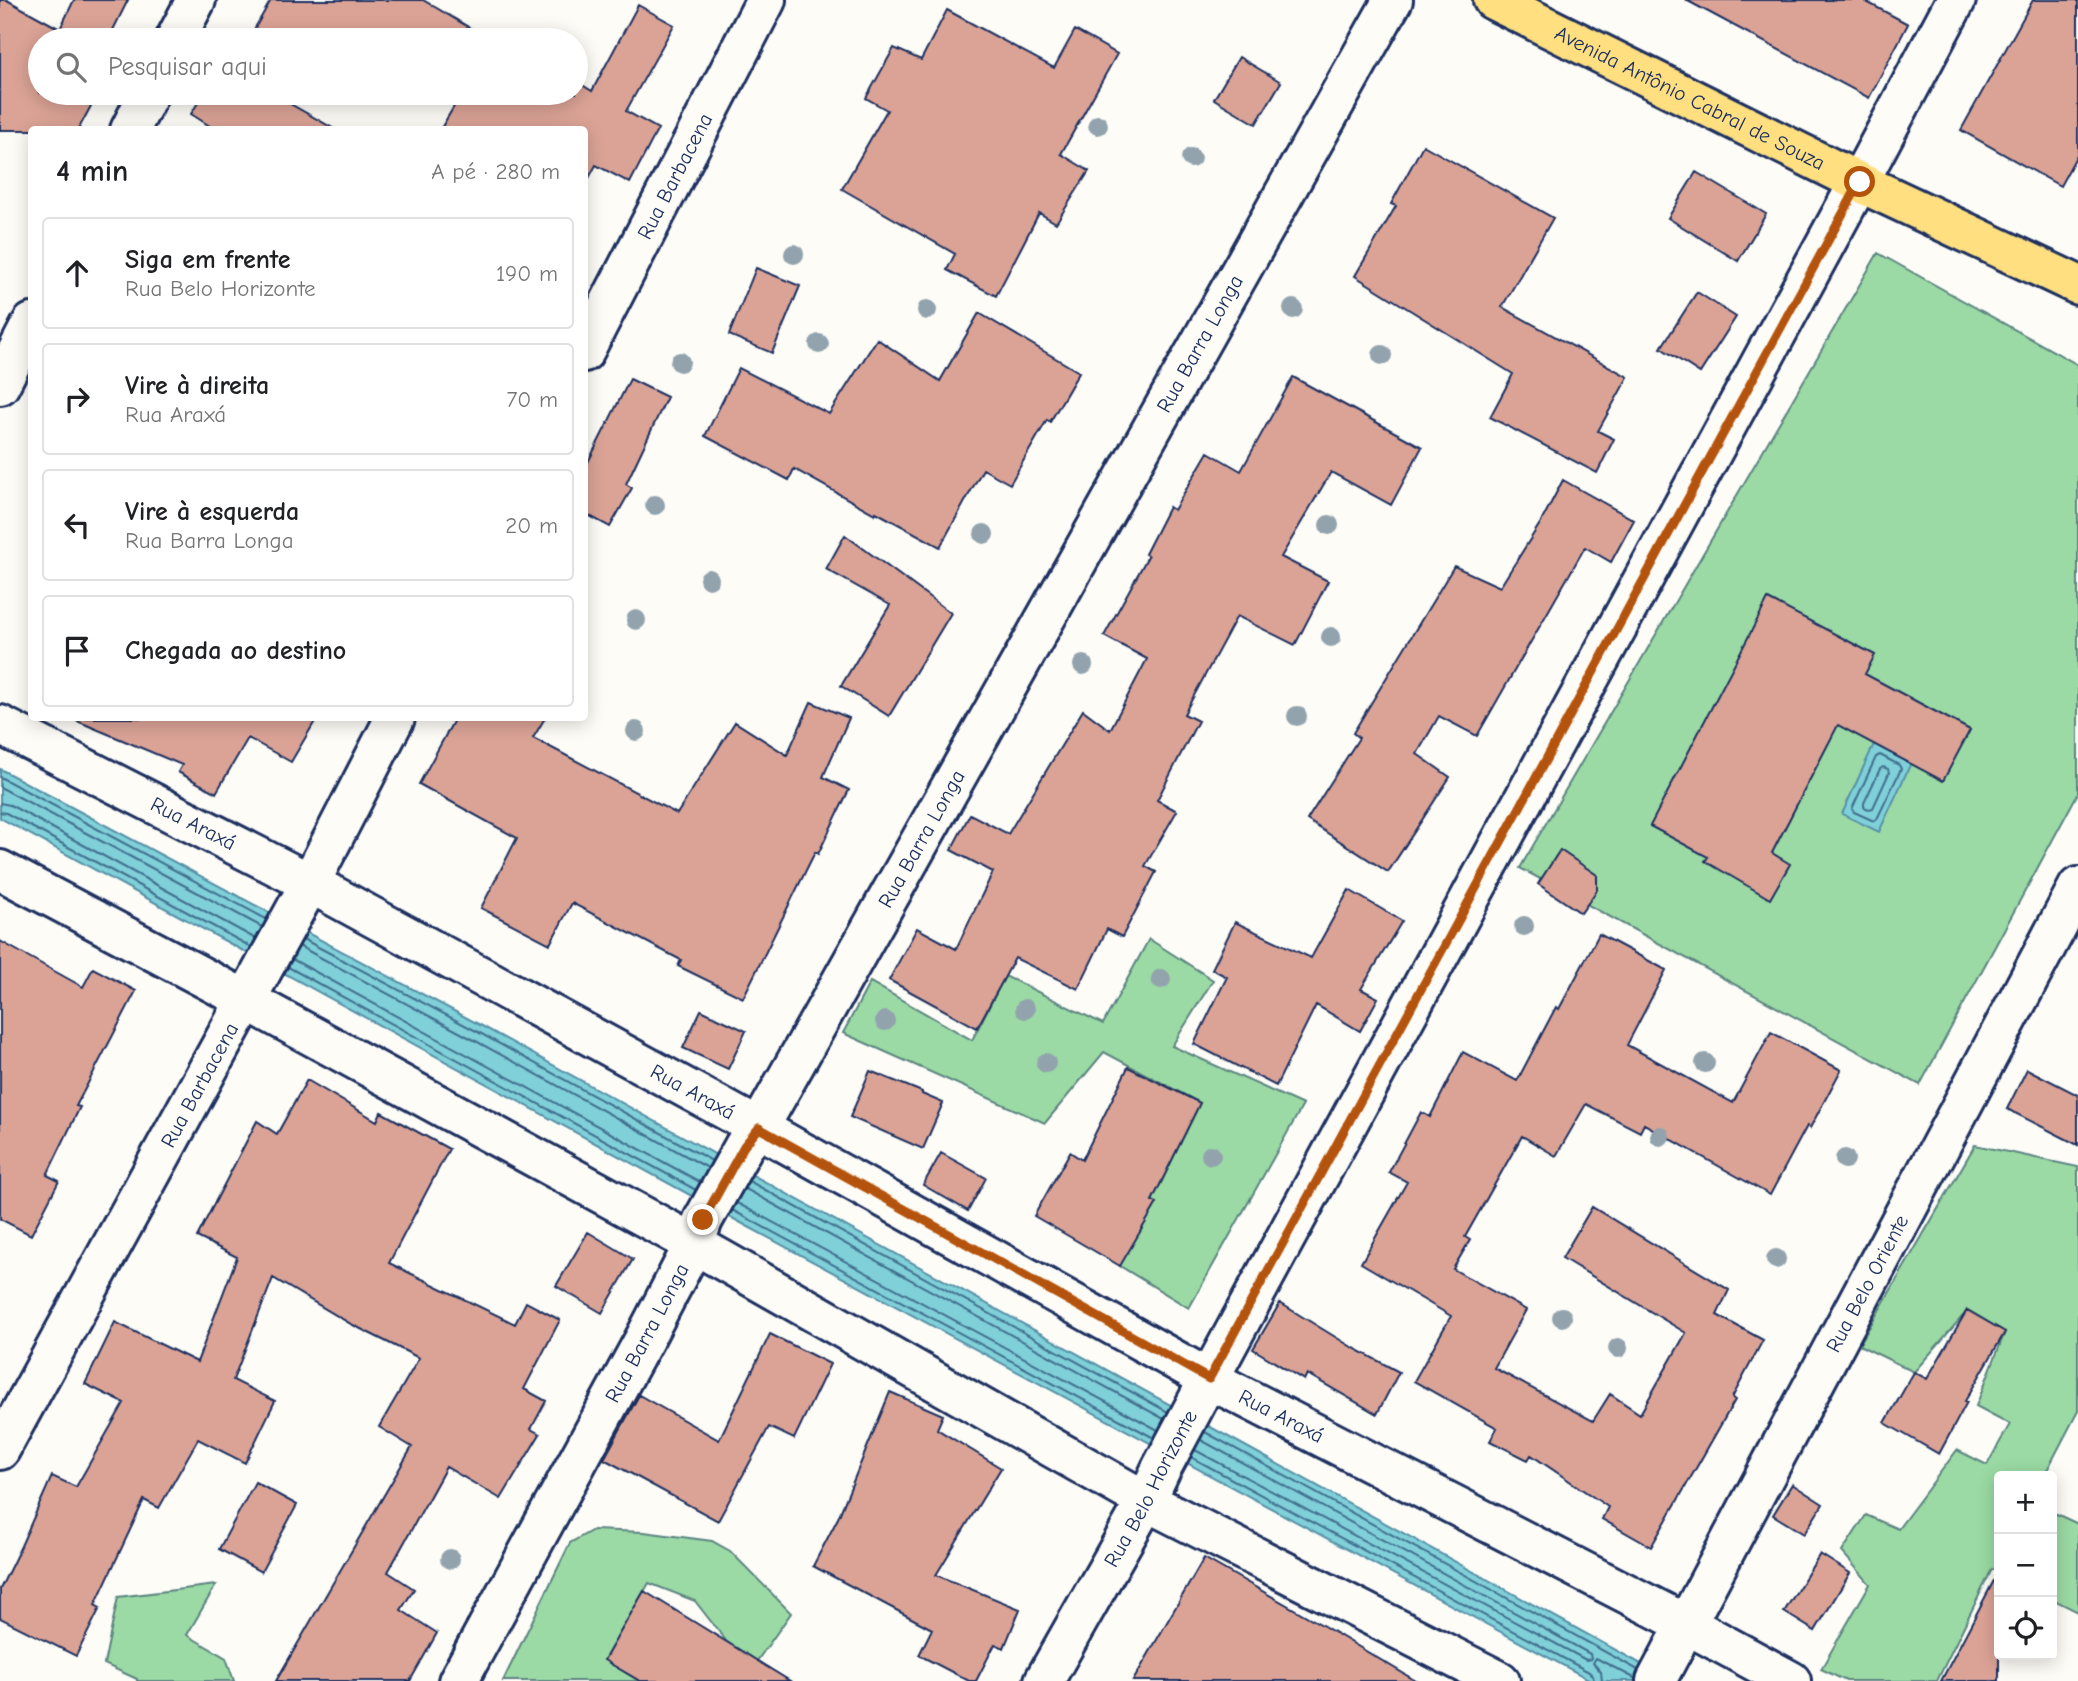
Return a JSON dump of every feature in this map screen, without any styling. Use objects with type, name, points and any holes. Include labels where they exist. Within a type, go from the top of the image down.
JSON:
[{"type":"main road","name":"Avenida Antônio Cabral de Souza","points":[[1493,0],[1860,182],[2078,285]]},
{"type":"street","points":[[181,28],[196,0]]},
{"type":"street","name":"Rua Barbacena","points":[[588,344],[766,0]]},
{"type":"street","name":"Rua Barra Longa","points":[[458,1681],[646,1336],[698,1232],[1393,0]]},
{"type":"street","name":"Rua Belo Horizonte","points":[[1044,1681],[1154,1485],[1956,0]]},
{"type":"street","points":[[132,126],[143,105]]},
{"type":"street","points":[[0,385],[28,331]]},
{"type":"street","name":"Rua Barbacena","points":[[0,1450],[304,894],[394,721]]},
{"type":"street","name":"Rua Araxá","points":[[0,725],[751,1137],[1203,1391],[1681,1635],[1791,1681]]},
{"type":"street","points":[[0,870],[252,989],[698,1232],[1500,1681]]},
{"type":"street","name":"Rua Belo Oriente","points":[[1656,1681],[2078,887]]},
{"type":"green space","points":[[1878,253],[2078,365],[2078,793],[1920,1085],[1520,868]]},
{"type":"green space","points":[[1149,939],[1213,980],[1172,1046],[1303,1105],[1189,1308],[1120,1266],[1200,1103],[1104,1052],[1045,1123],[843,1033],[870,982],[972,1040],[1005,976],[1103,1024]]},
{"type":"green space","points":[[1975,1145],[2078,1167],[2078,1411],[2047,1471],[1994,1471],[1994,1570],[1992,1569],[1937,1681],[1846,1681],[1821,1669],[1870,1584],[1842,1552],[1866,1515],[1898,1529],[1957,1450],[1987,1465],[2010,1424],[1976,1406],[2005,1332],[1968,1310],[1914,1372],[1859,1345]]},
{"type":"green space","points":[[2057,1514],[2078,1524],[2078,1612],[2057,1602]]},
{"type":"green space","points":[[593,1530],[644,1532],[712,1541],[730,1551],[791,1613],[757,1661],[727,1642],[695,1601],[649,1583],[605,1660],[639,1681],[503,1681],[570,1543]]},
{"type":"green space","points":[[216,1585],[187,1635],[226,1658],[234,1681],[137,1681],[104,1664],[118,1597]]},
{"type":"water","points":[[1874,744],[1911,763],[1879,832],[1842,814]]},
{"type":"water","points":[[0,769],[482,1026],[1672,1681],[1592,1681],[743,1224],[0,818]]},
{"type":"building","points":[[0,0],[7,0],[58,28],[28,28],[28,105],[92,105],[80,126],[28,126],[28,130],[0,130]]},
{"type":"building","points":[[74,0],[128,0],[114,28],[60,28]]},
{"type":"building","points":[[271,0],[423,0],[470,28],[255,28]]},
{"type":"building","points":[[1686,0],[1863,0],[1908,24],[1869,98]]},
{"type":"building","points":[[2033,0],[2078,0],[2078,153],[2060,186],[1961,130]]},
{"type":"building","points":[[638,5],[674,25],[626,111],[658,129],[630,183],[596,165],[588,180],[588,126],[442,126],[455,105],[588,105],[588,88],[592,91]]},
{"type":"building","points":[[947,10],[1054,68],[1075,30],[1117,54],[1061,154],[1089,171],[1056,223],[1039,213],[996,296],[947,270],[955,254],[842,189],[887,110],[866,98],[894,48],[921,60]]},
{"type":"building","points":[[1239,57],[1281,82],[1256,124],[1214,99]]},
{"type":"building","points":[[197,105],[292,105],[329,126],[210,126],[191,114]]},
{"type":"building","points":[[1423,145],[1553,218],[1502,307],[1628,377],[1598,431],[1614,439],[1597,473],[1490,417],[1513,374],[1355,276],[1396,206],[1391,204]]},
{"type":"building","points":[[1696,172],[1766,214],[1738,261],[1668,218]]},
{"type":"building","points":[[756,268],[800,286],[772,353],[729,335]]},
{"type":"building","points":[[1697,292],[1736,317],[1700,373],[1661,348]]},
{"type":"building","points":[[979,313],[1079,372],[1010,484],[983,469],[940,547],[794,469],[789,480],[705,436],[739,368],[829,414],[877,339],[940,381]]},
{"type":"building","points":[[1293,377],[1422,447],[1391,505],[1331,472],[1281,557],[1328,581],[1295,645],[1237,616],[1184,714],[1198,721],[1157,800],[1177,811],[1145,866],[1156,872],[1122,937],[1107,929],[1078,989],[1015,958],[977,1028],[889,980],[917,928],[956,949],[993,872],[951,850],[970,814],[1008,834],[1083,710],[1110,730],[1147,659],[1104,636],[1148,556],[1145,554],[1169,507],[1174,510],[1208,452],[1241,471]]},
{"type":"building","points":[[630,379],[667,397],[626,484],[632,488],[610,527],[588,515],[588,462]]},
{"type":"building","points":[[1563,480],[1634,520],[1611,562],[1585,547],[1477,736],[1439,716],[1417,754],[1450,777],[1388,872],[1307,820],[1359,738],[1353,733],[1454,566],[1500,587],[1541,522]]},
{"type":"building","points":[[845,535],[951,613],[889,716],[841,686],[890,605],[826,569]]},
{"type":"building","points":[[1768,599],[1875,655],[1865,674],[1970,730],[1943,781],[1838,725],[1772,853],[1790,864],[1770,899],[1705,861],[1708,857],[1650,826]]},
{"type":"building","points":[[811,702],[849,718],[823,777],[849,790],[818,854],[815,852],[743,998],[678,966],[681,960],[572,903],[550,944],[481,908],[517,838],[419,784],[453,721],[543,721],[533,738],[677,814],[735,722],[787,755]]},
{"type":"building","points":[[77,721],[315,721],[291,762],[248,738],[216,793],[178,772],[182,765]]},
{"type":"building","points":[[1560,850],[1597,875],[1597,890],[1581,913],[1538,884]]},
{"type":"building","points":[[1349,890],[1402,921],[1361,989],[1378,998],[1360,1031],[1316,1005],[1276,1086],[1194,1044],[1227,977],[1212,969],[1235,922],[1311,958]]},
{"type":"building","points":[[1599,934],[1666,970],[1627,1045],[1733,1103],[1771,1032],[1841,1070],[1770,1195],[1644,1124],[1640,1132],[1586,1104],[1556,1156],[1522,1136],[1465,1237],[1470,1240],[1453,1269],[1526,1310],[1494,1368],[1593,1421],[1610,1394],[1640,1414],[1686,1333],[1562,1258],[1592,1207],[1729,1290],[1717,1315],[1763,1340],[1732,1398],[1735,1400],[1651,1547],[1602,1519],[1608,1507],[1531,1455],[1528,1460],[1490,1441],[1497,1428],[1414,1381],[1451,1316],[1361,1263],[1407,1182],[1389,1172],[1421,1112],[1430,1117],[1463,1052],[1517,1081]]},
{"type":"building","points":[[0,941],[83,987],[93,968],[136,991],[76,1106],[80,1107],[47,1175],[59,1181],[31,1235],[0,1219]]},
{"type":"building","points":[[701,1010],[746,1031],[728,1069],[683,1048]]},
{"type":"building","points":[[1128,1067],[1200,1103],[1152,1201],[1157,1203],[1120,1266],[1034,1216],[1070,1152],[1082,1160]]},
{"type":"building","points":[[2027,1069],[2078,1095],[2078,1145],[2007,1109]]},
{"type":"building","points":[[870,1071],[943,1103],[923,1149],[850,1117]]},
{"type":"building","points":[[307,1080],[377,1121],[381,1112],[449,1149],[389,1263],[515,1324],[526,1302],[560,1320],[524,1389],[546,1401],[531,1429],[540,1434],[501,1499],[446,1467],[388,1572],[414,1589],[401,1610],[437,1633],[410,1681],[276,1681],[412,1447],[379,1427],[419,1358],[351,1324],[273,1278],[233,1380],[275,1401],[245,1463],[198,1439],[159,1508],[144,1500],[95,1605],[100,1608],[76,1656],[0,1618],[0,1589],[52,1476],[76,1487],[124,1403],[85,1384],[115,1322],[197,1362],[237,1257],[197,1237],[257,1121],[277,1134]]},
{"type":"building","points":[[941,1153],[986,1178],[968,1211],[923,1185]]},
{"type":"building","points":[[588,1232],[633,1259],[602,1313],[556,1286]]},
{"type":"building","points":[[1280,1303],[1399,1372],[1377,1414],[1307,1374],[1304,1380],[1253,1349]]},
{"type":"building","points":[[1967,1310],[2005,1332],[1965,1401],[1967,1402],[1939,1454],[1885,1423],[1914,1372],[1927,1379]]},
{"type":"building","points":[[770,1334],[830,1364],[794,1439],[769,1427],[718,1521],[604,1459],[639,1395],[719,1440]]},
{"type":"building","points":[[890,1392],[943,1415],[937,1429],[1001,1468],[936,1575],[1020,1609],[1004,1648],[995,1644],[976,1681],[969,1681],[919,1655],[932,1629],[813,1566],[838,1518]]},
{"type":"building","points":[[255,1482],[297,1505],[261,1572],[219,1549]]},
{"type":"building","points":[[1792,1484],[1823,1504],[1804,1534],[1773,1515]]},
{"type":"building","points":[[1820,1554],[1850,1573],[1815,1631],[1784,1612]]},
{"type":"building","points":[[1204,1558],[1317,1622],[1416,1681],[1133,1681]]},
{"type":"building","points":[[1994,1580],[1994,1660],[1999,1660],[1999,1681],[1941,1681]]},
{"type":"building","points":[[644,1591],[790,1681],[640,1681],[604,1660]]},
{"type":"route","points":[[703,1220],[744,1146],[759,1128],[1209,1379],[1860,182]]}]
